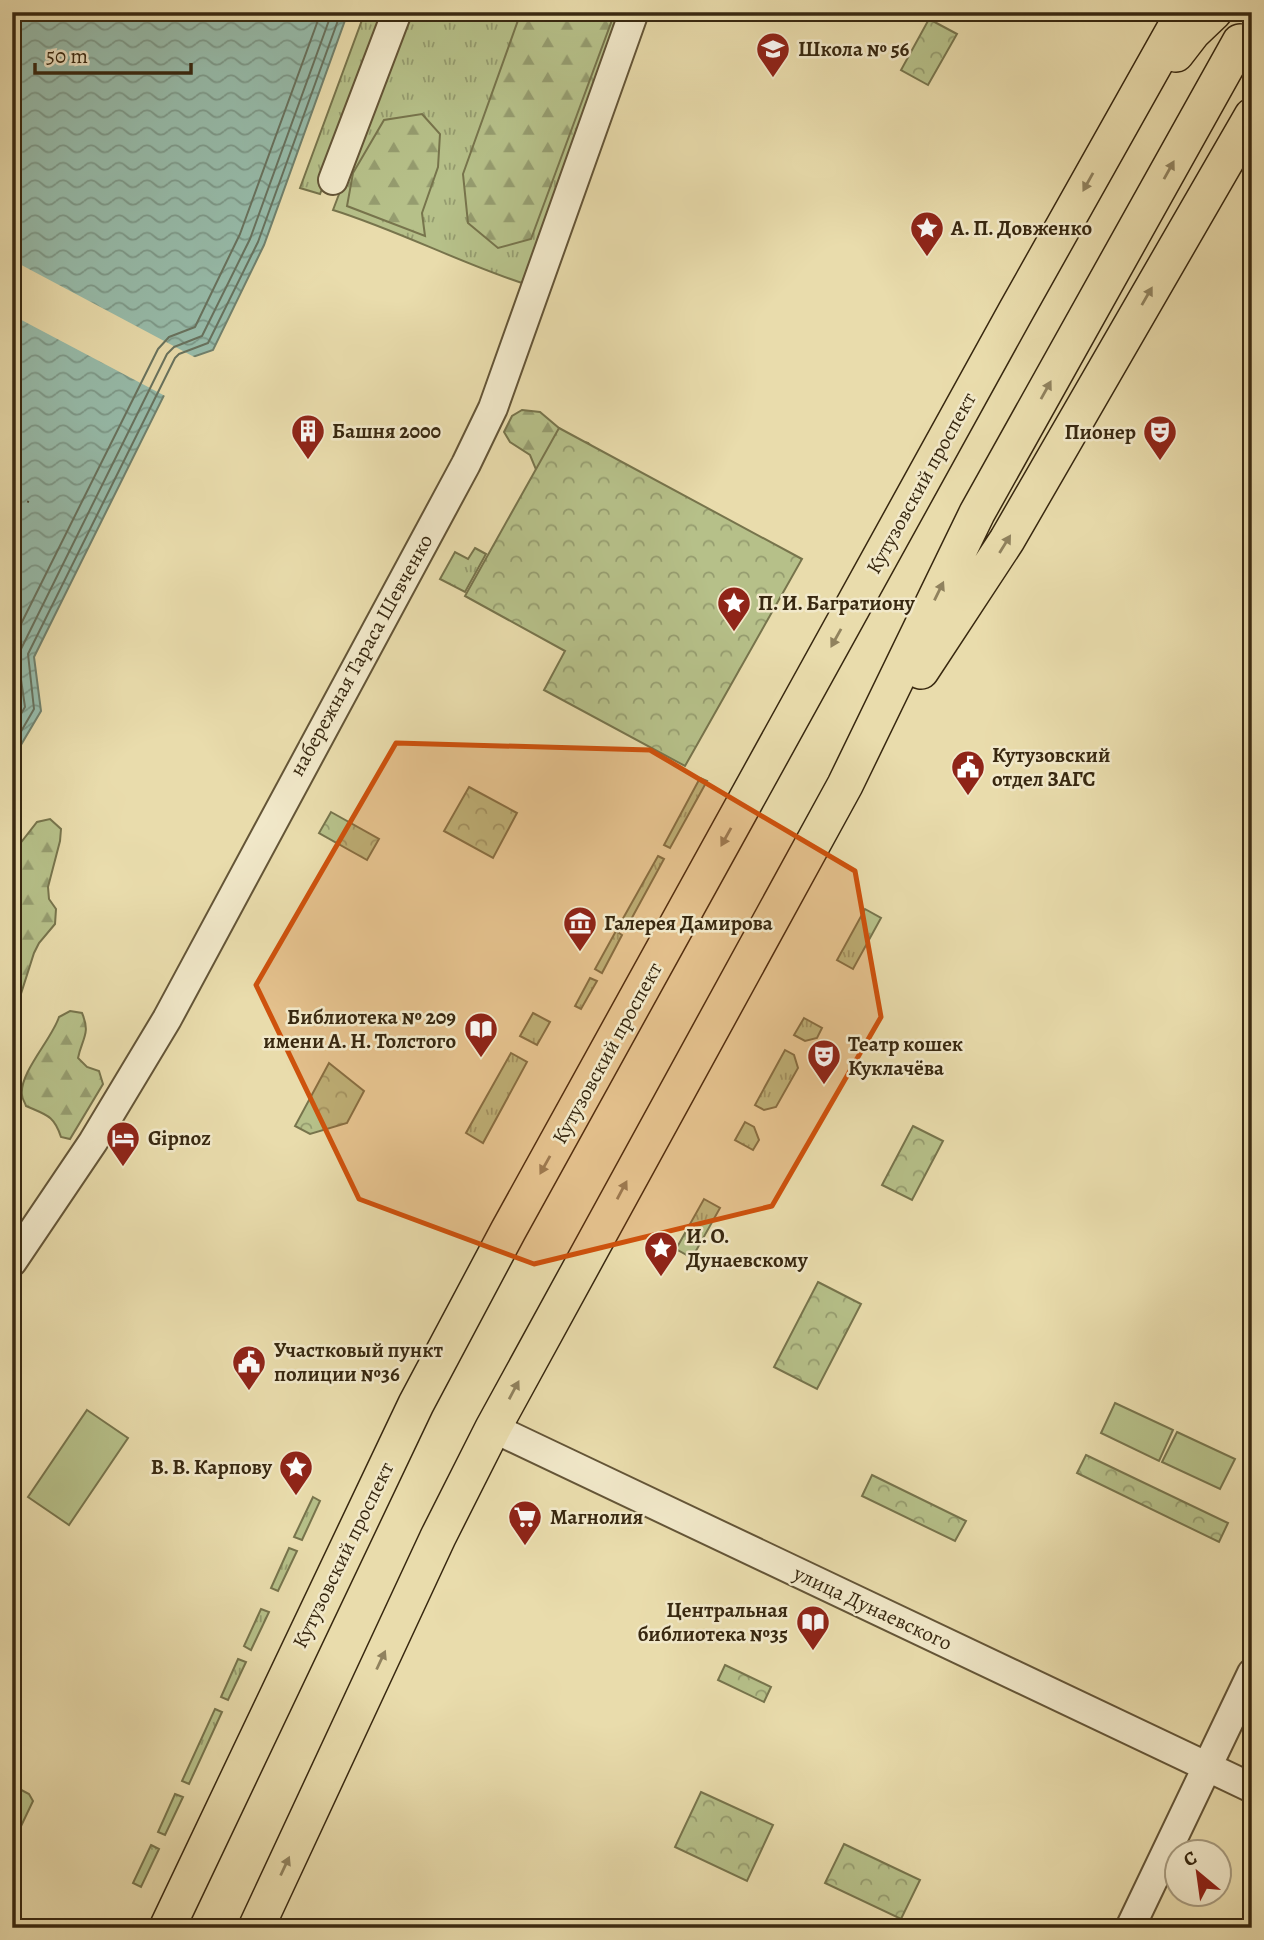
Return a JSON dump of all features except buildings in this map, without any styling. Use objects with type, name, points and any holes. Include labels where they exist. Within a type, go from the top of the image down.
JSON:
[{"type":"main road","name":"Кутузовский проспект","points":[[166,1928],[416,1404],[508,1231],[1184,12]]},
{"type":"main road","points":[[1122,122],[1193,32],[1214,12]]},
{"type":"main road","points":[[256,1928],[438,1537],[493,1428],[845,785],[977,513],[1240,42]]},
{"type":"main road","points":[[845,785],[1007,540],[1252,116]]},
{"type":"street","points":[[333,180],[397,12]]},
{"type":"street","name":"набережная Тараса Шевченко","points":[[12,1262],[93,1142],[167,1019],[466,464],[493,408],[634,12]]},
{"type":"street","name":"улица Дунаевского","points":[[493,1428],[1252,1788]]},
{"type":"street","points":[[1130,1928],[1252,1673]]},
{"type":"highlighted area","points":[[396,743],[650,750],[855,871],[881,1017],[772,1206],[534,1264],[359,1199],[256,985]]},
{"type":"green space","points":[[365,12],[389,12],[320,194],[300,188]]},
{"type":"green space","points":[[408,12],[623,12],[522,283],[333,210]]},
{"type":"green space","points":[[521,12],[615,12],[531,239],[498,248],[468,223],[463,174]]},
{"type":"green space","points":[[929,19],[957,34],[928,85],[901,70]]},
{"type":"green space","points":[[422,114],[440,134],[438,167],[422,213],[425,236],[347,206],[353,173],[384,120]]},
{"type":"green space","points":[[522,410],[540,412],[572,439],[588,443],[606,460],[537,472],[530,455],[510,442],[504,432],[512,416]]},
{"type":"green space","points":[[559,428],[802,559],[685,766],[544,690],[565,651],[465,596]]},
{"type":"green space","points":[[475,548],[486,554],[465,592],[440,579],[455,552],[468,559]]},
{"type":"green space","points":[[700,778],[707,781],[670,848],[664,845]]},
{"type":"green space","points":[[469,787],[517,813],[493,858],[444,831]]},
{"type":"green space","points":[[331,812],[379,839],[367,860],[319,833]]},
{"type":"green space","points":[[50,819],[61,829],[48,887],[49,899],[56,909],[55,924],[34,953],[12,1022],[12,854],[37,822]]},
{"type":"green space","points":[[658,856],[664,859],[628,925],[621,922]]},
{"type":"green space","points":[[865,909],[881,918],[853,969],[837,960]]},
{"type":"green space","points":[[616,931],[622,935],[602,973],[595,969]]},
{"type":"green space","points":[[590,978],[597,981],[581,1009],[575,1006]]},
{"type":"green space","points":[[70,1011],[82,1013],[86,1026],[78,1058],[87,1067],[99,1071],[103,1084],[70,1139],[61,1137],[55,1124],[44,1114],[26,1106],[22,1086],[59,1017]]},
{"type":"green space","points":[[533,1013],[550,1022],[537,1045],[520,1036]]},
{"type":"green space","points":[[804,1018],[822,1028],[817,1038],[805,1041],[794,1035]]},
{"type":"green space","points":[[785,1050],[794,1055],[798,1068],[776,1107],[764,1110],[755,1105]]},
{"type":"green space","points":[[511,1053],[527,1062],[483,1143],[466,1133]]},
{"type":"green space","points":[[329,1063],[364,1091],[347,1123],[310,1134],[295,1126]]},
{"type":"green space","points":[[745,1122],[754,1127],[759,1140],[753,1150],[735,1140]]},
{"type":"green space","points":[[913,1126],[943,1141],[912,1200],[882,1185]]},
{"type":"green space","points":[[704,1199],[720,1208],[692,1258],[676,1249]]},
{"type":"green space","points":[[818,1282],[861,1304],[817,1389],[774,1367]]},
{"type":"green space","points":[[1115,1403],[1173,1430],[1159,1461],[1101,1433]]},
{"type":"green space","points":[[87,1410],[128,1438],[69,1525],[28,1497]]},
{"type":"green space","points":[[1177,1432],[1235,1459],[1220,1489],[1162,1462]]},
{"type":"green space","points":[[1086,1455],[1228,1523],[1219,1542],[1077,1473]]},
{"type":"green space","points":[[872,1475],[966,1521],[955,1541],[862,1496]]},
{"type":"green space","points":[[313,1497],[320,1501],[302,1540],[294,1537]]},
{"type":"green space","points":[[289,1548],[297,1551],[278,1591],[271,1588]]},
{"type":"green space","points":[[261,1609],[269,1612],[251,1650],[244,1646]]},
{"type":"green space","points":[[238,1659],[246,1662],[228,1700],[221,1697]]},
{"type":"green space","points":[[725,1665],[771,1687],[764,1702],[718,1680]]},
{"type":"green space","points":[[215,1709],[222,1712],[189,1784],[182,1781]]},
{"type":"green space","points":[[12,1785],[29,1794],[33,1801],[12,1845]]},
{"type":"green space","points":[[701,1792],[773,1825],[747,1881],[675,1847]]},
{"type":"green space","points":[[175,1794],[183,1797],[165,1835],[158,1832]]},
{"type":"green space","points":[[844,1844],[920,1880],[901,1919],[825,1883]]},
{"type":"green space","points":[[151,1845],[159,1849],[141,1887],[133,1883]]},
{"type":"water","points":[[12,12],[348,12],[264,245],[213,350],[181,361],[34,657],[41,711],[12,760]]},
{"type":"pier","points":[[12,260],[198,359],[183,364],[167,397],[12,315]]},
{"type":"ferry route","points":[[12,496],[29,502]]},
{"type":"place","name":"Школа № 56","points":[[773,79]]},
{"type":"place","name":"А. П. Довженко","points":[[927,258]]},
{"type":"place","name":"Башня 2000","points":[[308,461]]},
{"type":"place","name":"Пионер","points":[[1160,462]]},
{"type":"place","name":"П. И. Багратиону","points":[[734,633]]},
{"type":"place","name":"Кутузовский отдел ЗАГС","points":[[968,797]]},
{"type":"place","name":"Галерея Дамирова","points":[[580,953]]},
{"type":"place","name":"Библиотека № 209 имени А. Н. Толстого","points":[[481,1059]]},
{"type":"place","name":"Театр кошек Куклачёва","points":[[824,1086]]},
{"type":"place","name":"Gipnoz","points":[[123,1168]]},
{"type":"place","name":"И. О. Дунаевскому","points":[[661,1278]]},
{"type":"place","name":"Участковый пункт полиции №36","points":[[249,1392]]},
{"type":"place","name":"В. В. Карпову","points":[[296,1497]]},
{"type":"place","name":"Магнолия","points":[[525,1547]]},
{"type":"place","name":"Центральная библиотека №35","points":[[813,1652]]}]
